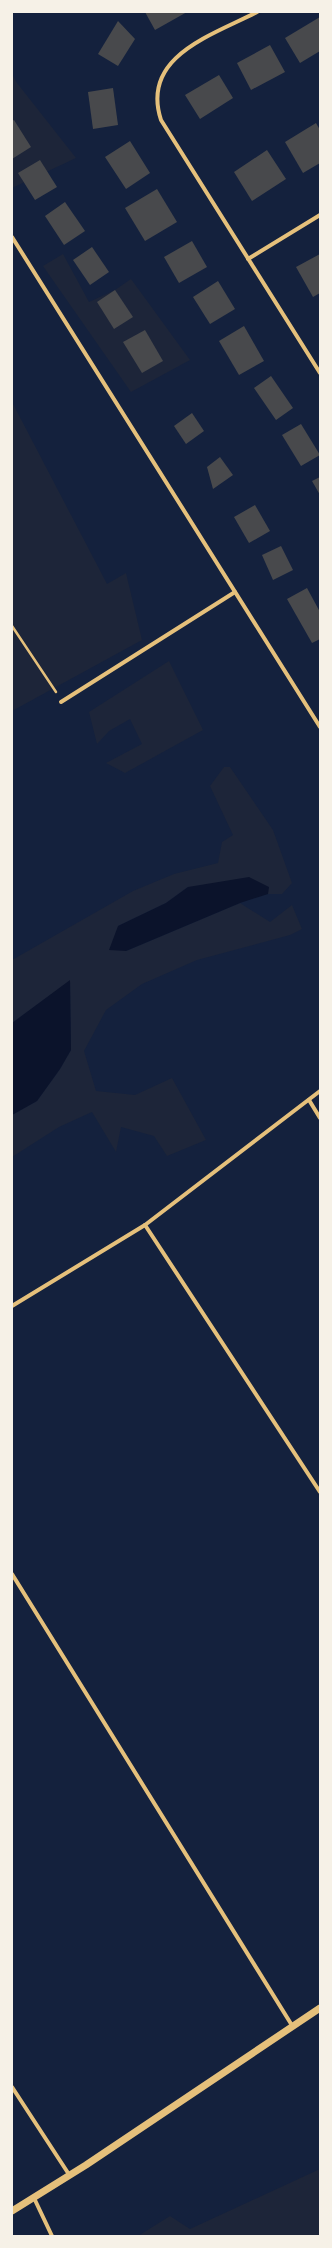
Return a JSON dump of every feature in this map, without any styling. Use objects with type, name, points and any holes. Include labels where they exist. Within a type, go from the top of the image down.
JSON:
[{"type":"street","points":[[257,12],[179,53],[168,65],[156,92],[156,106],[161,120],[320,373]]},
{"type":"street","points":[[248,259],[320,215]]},
{"type":"street","points":[[12,237],[320,727]]},
{"type":"street","points":[[61,702],[235,592]]},
{"type":"street","points":[[12,1306],[145,1225],[320,1091]]},
{"type":"street","points":[[309,1100],[320,1118]]},
{"type":"street","points":[[145,1225],[320,1492]]},
{"type":"street","points":[[12,1574],[293,2027]]},
{"type":"street","points":[[12,2211],[70,2176],[320,2008]]},
{"type":"street","points":[[12,2088],[70,2176]]},
{"type":"street","points":[[34,2198],[52,2236]]},
{"type":"path","points":[[12,626],[61,702]]},
{"type":"shaded area","points":[[12,74],[17,83],[76,158],[12,188]]},
{"type":"shaded area","points":[[63,254],[89,302],[115,290],[131,279],[190,360],[131,392],[43,266]]},
{"type":"shaded area","points":[[12,402],[107,584],[126,573],[142,640],[12,711]]},
{"type":"shaded area","points":[[169,661],[203,730],[125,773],[106,763],[142,744],[130,719],[109,731],[97,744],[89,712]]},
{"type":"shaded area","points":[[224,767],[230,767],[273,830],[292,883],[282,894],[268,894],[268,887],[188,887],[166,903],[118,926],[126,951],[240,903],[270,922],[292,905],[302,929],[290,935],[197,960],[142,984],[106,1010],[84,1051],[96,1091],[135,1095],[172,1078],[206,1140],[167,1156],[154,1136],[121,1127],[116,1152],[92,1112],[59,1127],[12,1157],[12,1115],[37,1101],[60,1069],[71,1050],[70,981],[12,1023],[12,960],[133,891],[174,874],[218,863],[222,842],[233,835],[210,786]]},
{"type":"shaded area","points":[[249,877],[269,887],[268,894],[240,903],[126,951],[109,950],[118,926],[166,903],[188,887]]},
{"type":"shaded area","points":[[70,980],[71,1050],[60,1069],[37,1101],[12,1115],[12,1023]]},
{"type":"shaded area","points":[[320,2169],[320,2236],[138,2236],[170,2216],[190,2229]]},
{"type":"building","points":[[145,12],[187,12],[155,30]]},
{"type":"building","points":[[320,17],[320,51],[300,63],[285,38]]},
{"type":"building","points":[[118,21],[135,39],[118,66],[98,54]]},
{"type":"building","points":[[270,45],[285,72],[251,90],[237,63]]},
{"type":"building","points":[[219,75],[233,98],[200,119],[185,95]]},
{"type":"building","points":[[113,88],[118,125],[93,129],[88,92]]},
{"type":"building","points":[[14,120],[31,147],[12,159],[12,121]]},
{"type":"building","points":[[316,123],[320,130],[320,163],[303,173],[285,142]]},
{"type":"building","points":[[130,141],[150,173],[126,189],[105,157]]},
{"type":"building","points":[[267,150],[286,179],[252,201],[234,172]]},
{"type":"building","points":[[40,160],[57,187],[35,200],[18,173]]},
{"type":"building","points":[[157,189],[177,222],[145,241],[125,208]]},
{"type":"building","points":[[65,202],[85,231],[64,245],[45,216]]},
{"type":"building","points":[[192,241],[207,267],[179,283],[164,257]]},
{"type":"building","points":[[92,247],[109,272],[90,285],[73,260]]},
{"type":"building","points":[[320,254],[320,293],[313,297],[296,267]]},
{"type":"building","points":[[218,281],[235,309],[210,324],[193,297]]},
{"type":"building","points":[[115,290],[133,317],[114,329],[97,302]]},
{"type":"building","points":[[244,326],[264,361],[239,375],[219,341]]},
{"type":"building","points":[[145,330],[163,361],[142,373],[123,342]]},
{"type":"building","points":[[271,376],[293,408],[276,420],[254,388]]},
{"type":"building","points":[[192,413],[204,431],[186,444],[174,426]]},
{"type":"building","points":[[301,424],[320,455],[301,466],[282,435]]},
{"type":"building","points":[[220,457],[233,475],[213,489],[207,467]]},
{"type":"building","points":[[320,477],[320,495],[312,481]]},
{"type":"building","points":[[255,505],[270,531],[249,543],[234,517]]},
{"type":"building","points":[[281,546],[293,570],[273,580],[262,555]]},
{"type":"building","points":[[307,588],[320,612],[320,639],[312,643],[287,599]]}]
